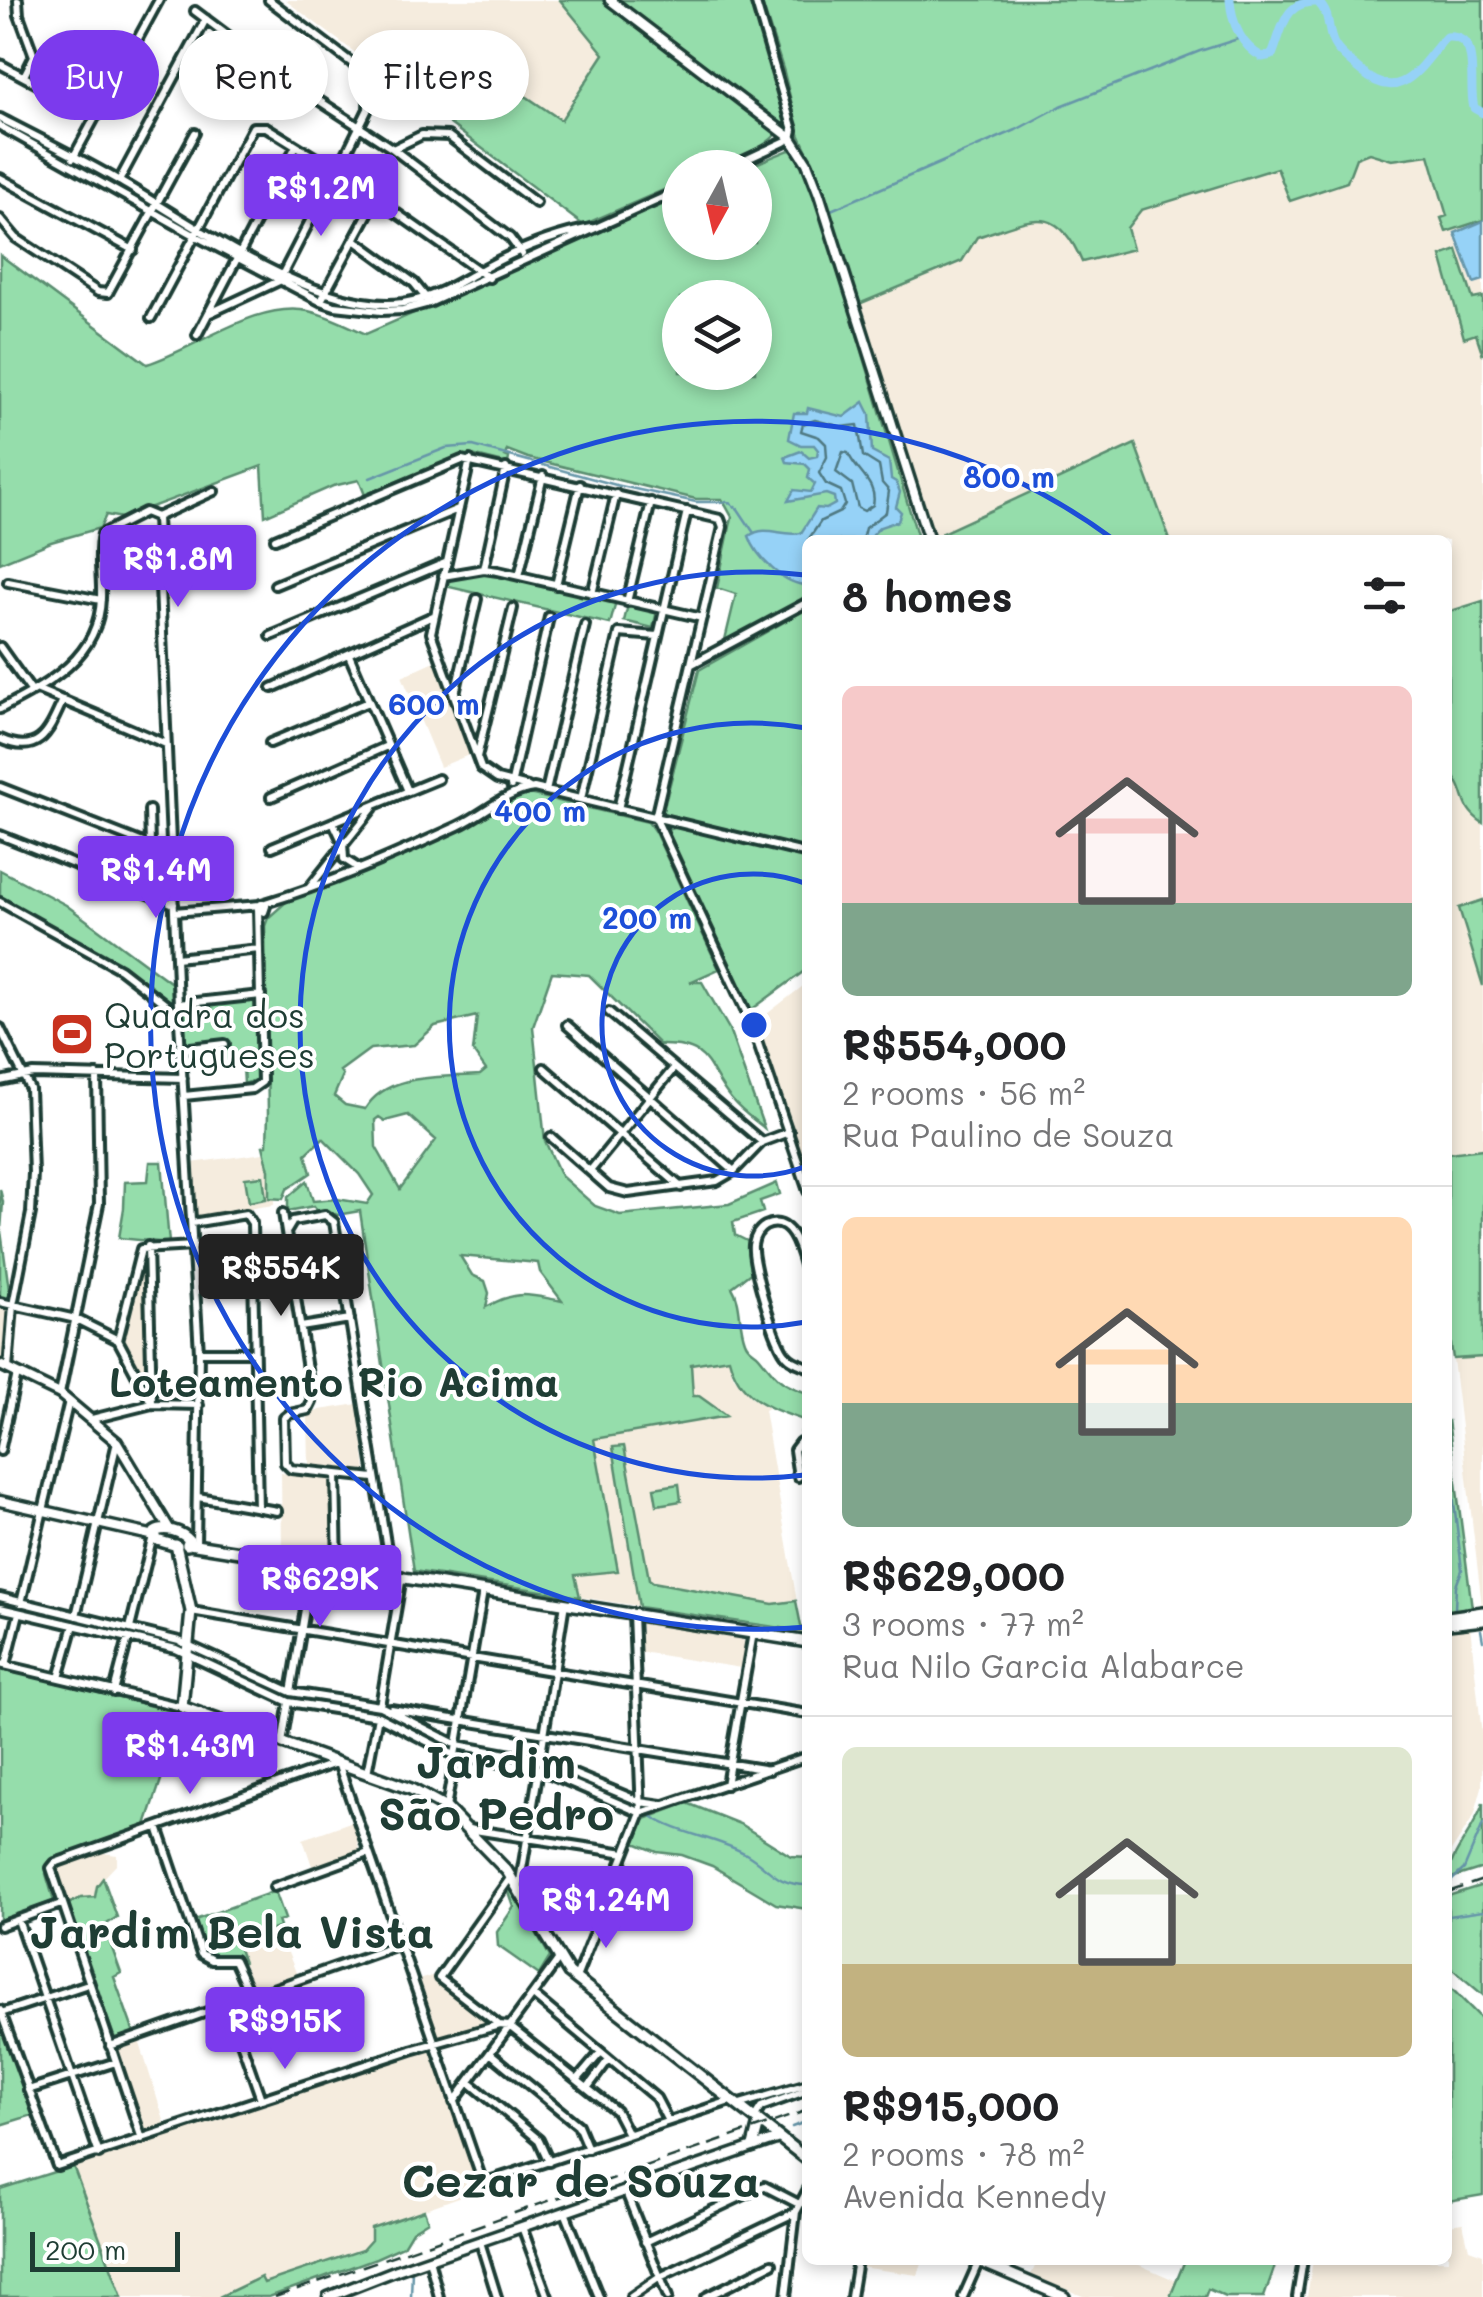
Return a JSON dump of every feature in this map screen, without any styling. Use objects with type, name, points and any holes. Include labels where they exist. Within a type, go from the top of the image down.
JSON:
[{"type":"main road","points":[[188,1542],[170,1530],[155,1534],[157,1540],[802,1641]]},
{"type":"main road","points":[[188,1542],[183,1566],[191,1611],[182,1707],[426,1794],[446,1808],[511,1876],[558,1960],[576,1979],[802,2155]]},
{"type":"main road","points":[[1452,1620],[1483,1616]]},
{"type":"main road","points":[[754,2146],[757,2121]]},
{"type":"main road","points":[[990,2265],[1064,2297]]},
{"type":"street","points":[[18,0],[19,16],[34,56],[24,76]]},
{"type":"street","points":[[143,30],[159,0]]},
{"type":"street","points":[[269,0],[364,73],[369,82],[371,99],[341,164]]},
{"type":"street","points":[[610,0],[791,138],[807,163],[926,535]]},
{"type":"street","points":[[755,0],[792,120],[791,138]]},
{"type":"street","points":[[195,11],[282,76],[393,149],[510,238],[523,257]]},
{"type":"street","points":[[117,185],[206,19]]},
{"type":"street","points":[[0,64],[30,79]]},
{"type":"street","points":[[0,118],[281,278],[322,298],[368,308],[403,310],[451,289],[479,271],[598,228],[662,198]]},
{"type":"street","points":[[72,160],[95,120]]},
{"type":"street","points":[[0,126],[72,160]]},
{"type":"street","points":[[150,318],[254,127],[266,127],[328,166],[341,164]]},
{"type":"street","points":[[0,219],[16,238],[101,293],[111,291],[195,134]]},
{"type":"street","points":[[393,149],[422,135],[448,136],[536,203]]},
{"type":"street","points":[[766,150],[791,138]]},
{"type":"street","points":[[197,334],[296,146]]},
{"type":"street","points":[[328,166],[327,175],[337,182],[346,171],[341,164]]},
{"type":"street","points":[[344,177],[489,278]]},
{"type":"street","points":[[0,178],[133,250]]},
{"type":"street","points":[[207,314],[281,278],[331,180]]},
{"type":"street","points":[[322,298],[377,197]]},
{"type":"street","points":[[355,240],[414,283],[427,300]]},
{"type":"street","points":[[427,300],[489,278],[523,257]]},
{"type":"street","points":[[470,460],[434,615],[432,639],[485,772],[510,782],[802,853]]},
{"type":"street","points":[[275,539],[446,464],[470,460],[720,518],[723,526],[656,818],[750,1020],[802,1172]]},
{"type":"street","points":[[484,569],[506,468]]},
{"type":"street","points":[[519,576],[543,476]]},
{"type":"street","points":[[556,586],[580,485]]},
{"type":"street","points":[[0,709],[34,691],[88,647],[98,627],[102,600],[102,534],[145,512],[157,517],[214,491]]},
{"type":"street","points":[[592,594],[616,494]]},
{"type":"street","points":[[628,602],[651,502]]},
{"type":"street","points":[[275,585],[459,508]]},
{"type":"street","points":[[618,809],[686,510]]},
{"type":"street","points":[[157,517],[178,1004],[200,1352],[198,1497],[188,1542]]},
{"type":"street","points":[[272,636],[446,562]]},
{"type":"street","points":[[443,576],[484,569],[702,618]]},
{"type":"street","points":[[8,582],[102,600]]},
{"type":"street","points":[[454,696],[477,599]]},
{"type":"street","points":[[692,664],[802,605]]},
{"type":"street","points":[[477,759],[513,608]]},
{"type":"street","points":[[272,688],[434,615]]},
{"type":"street","points":[[514,792],[510,782],[549,617]]},
{"type":"street","points":[[546,791],[585,625]]},
{"type":"street","points":[[581,799],[619,632],[657,636]]},
{"type":"street","points":[[0,647],[34,691],[166,744]]},
{"type":"street","points":[[349,656],[408,791]]},
{"type":"street","points":[[0,739],[21,746],[42,739],[63,700]]},
{"type":"street","points":[[270,743],[368,702]]},
{"type":"street","points":[[271,796],[386,746]]},
{"type":"street","points":[[272,847],[438,780]]},
{"type":"street","points":[[0,787],[171,854]]},
{"type":"street","points":[[0,835],[174,908],[262,908],[458,826],[514,792],[534,788]]},
{"type":"street","points":[[309,888],[374,807]]},
{"type":"street","points":[[148,810],[150,845]]},
{"type":"street","points":[[333,822],[343,843],[344,860],[360,868]]},
{"type":"street","points":[[0,902],[120,970],[179,1015]]},
{"type":"street","points":[[184,1096],[256,1088],[262,1077],[258,926],[262,908]]},
{"type":"street","points":[[176,958],[259,949]]},
{"type":"street","points":[[178,1004],[260,995]]},
{"type":"street","points":[[609,1012],[762,1142]]},
{"type":"street","points":[[567,1026],[734,1171]]},
{"type":"street","points":[[0,1028],[25,1075],[31,1097],[32,1202],[4,1367],[60,1394],[117,1442],[170,1530]]},
{"type":"street","points":[[182,1049],[225,1044]]},
{"type":"street","points":[[544,1068],[682,1188]]},
{"type":"street","points":[[590,1171],[674,1068]]},
{"type":"street","points":[[0,1081],[25,1075],[183,1078]]},
{"type":"street","points":[[60,1394],[99,1204],[97,1075]]},
{"type":"street","points":[[551,1138],[620,1193],[717,1182],[734,1171],[762,1142],[789,1132]]},
{"type":"street","points":[[374,1478],[291,1469],[285,1463],[284,1418],[308,1410],[312,1402],[283,1212],[293,1220],[325,1214],[334,1222],[374,1478],[396,1575],[383,1707]]},
{"type":"street","points":[[192,1223],[249,1216],[252,1222],[258,1508]]},
{"type":"street","points":[[287,1231],[293,1220]]},
{"type":"street","points":[[802,1262],[792,1233],[770,1224],[758,1232],[753,1246],[754,1263],[780,1345],[788,1358],[802,1364]]},
{"type":"street","points":[[148,1246],[152,1404]]},
{"type":"street","points":[[118,1340],[141,1248],[194,1246]]},
{"type":"street","points":[[0,1302],[76,1319],[118,1340],[152,1404]]},
{"type":"street","points":[[300,1327],[350,1319]]},
{"type":"street","points":[[200,1352],[254,1352]]},
{"type":"street","points":[[0,1451],[18,1374]]},
{"type":"street","points":[[22,1603],[69,1401]]},
{"type":"street","points":[[92,1420],[152,1404],[199,1405]]},
{"type":"street","points":[[59,1678],[117,1442]]},
{"type":"street","points":[[798,1477],[794,1450],[802,1442]]},
{"type":"street","points":[[336,1474],[338,1566]]},
{"type":"street","points":[[198,1497],[277,1511]]},
{"type":"street","points":[[0,1502],[155,1534]]},
{"type":"street","points":[[130,1628],[159,1511]]},
{"type":"street","points":[[291,1692],[313,1562]]},
{"type":"street","points":[[446,1808],[483,1589]]},
{"type":"street","points":[[0,1598],[128,1638],[187,1650],[289,1702],[378,1716],[456,1756],[539,1769],[641,1814],[802,1758]]},
{"type":"street","points":[[540,1760],[565,1603]]},
{"type":"street","points":[[0,1608],[130,1628],[291,1692],[770,1770]]},
{"type":"street","points":[[191,1611],[802,1713]]},
{"type":"street","points":[[19,1612],[3,1664],[182,1707]]},
{"type":"street","points":[[576,1979],[641,1814],[633,1614]]},
{"type":"street","points":[[726,1786],[753,1634]]},
{"type":"street","points":[[114,1692],[128,1638]]},
{"type":"street","points":[[282,1743],[289,1702]]},
{"type":"street","points":[[383,1707],[457,1746],[540,1760],[641,1802],[673,1804]]},
{"type":"street","points":[[367,1773],[378,1716]]},
{"type":"street","points":[[142,2139],[50,1874],[55,1863],[338,1763],[480,2182],[485,2184],[668,2121],[802,2089]]},
{"type":"street","points":[[519,1888],[539,1769]]},
{"type":"street","points":[[158,1827],[201,1954],[212,1960],[234,1960],[250,1995]]},
{"type":"street","points":[[468,1829],[625,1852]]},
{"type":"street","points":[[274,1887],[368,1853]]},
{"type":"street","points":[[499,2025],[439,1978],[511,1876]]},
{"type":"street","points":[[525,1899],[603,1909]]},
{"type":"street","points":[[0,1926],[61,1904]]},
{"type":"street","points":[[18,1920],[98,2154]]},
{"type":"street","points":[[110,2046],[398,1945]]},
{"type":"street","points":[[453,2103],[558,1960]]},
{"type":"street","points":[[88,1984],[0,2012],[54,2163],[60,2166],[499,2025],[509,2026],[620,2114],[628,2134]]},
{"type":"street","points":[[532,1995],[656,2098],[668,2121]]},
{"type":"street","points":[[228,2004],[261,2099]]},
{"type":"street","points":[[578,2079],[601,2052]]},
{"type":"street","points":[[490,2053],[578,2125],[588,2149]]},
{"type":"street","points":[[588,2087],[609,2059]]},
{"type":"street","points":[[28,2090],[116,2062]]},
{"type":"street","points":[[469,2082],[542,2143],[549,2162]]},
{"type":"street","points":[[757,2121],[761,2107],[802,2090]]},
{"type":"street","points":[[328,2297],[779,2138]]},
{"type":"street","points":[[645,2242],[764,2186],[798,2208]]},
{"type":"street","points":[[625,2190],[668,2297]]},
{"type":"street","points":[[786,2297],[802,2200]]},
{"type":"street","points":[[631,2297],[660,2277],[798,2208]]},
{"type":"street","points":[[565,2212],[600,2297]]},
{"type":"street","points":[[522,2227],[548,2297]]},
{"type":"street","points":[[480,2242],[496,2297]]},
{"type":"street","points":[[430,2259],[439,2297]]},
{"type":"street","points":[[706,2297],[772,2264]]},
{"type":"street","points":[[850,2297],[856,2265]]},
{"type":"street","points":[[962,2297],[976,2265]]},
{"type":"street","points":[[1298,2297],[1302,2265]]},
{"type":"shaded area","points":[[285,0],[560,0],[604,54],[560,121],[529,98],[529,30],[348,30],[348,47]]},
{"type":"shaded area","points":[[1194,65],[1429,154],[1447,216],[1446,232],[1483,220],[1483,601],[1452,611],[1452,535],[1168,535],[1135,445],[933,535],[832,222]]},
{"type":"shaded area","points":[[437,660],[471,754],[440,767],[402,676]]},
{"type":"shaded area","points":[[1483,738],[1483,953],[1474,957],[1483,986],[1483,1149],[1452,1153],[1452,744]]},
{"type":"shaded area","points":[[802,987],[802,1159],[758,1028],[759,1020]]},
{"type":"shaded area","points":[[264,1153],[269,1170],[269,1197],[274,1198],[274,1205],[197,1216],[192,1163]]},
{"type":"shaded area","points":[[142,1258],[145,1259],[148,1386],[122,1343]]},
{"type":"shaded area","points":[[0,1306],[20,1310],[15,1366],[0,1360]]},
{"type":"shaded area","points":[[1483,1357],[1483,1606],[1482,1606],[1453,1359]]},
{"type":"shaded area","points":[[729,1358],[733,1376],[751,1397],[768,1408],[764,1410],[802,1631],[580,1597],[575,1574],[618,1571],[597,1449],[552,1455],[693,1396],[690,1364]]},
{"type":"shaded area","points":[[358,1404],[366,1472],[309,1467],[308,1415]]},
{"type":"shaded area","points":[[281,1473],[329,1480],[332,1484],[334,1556],[282,1548]]},
{"type":"shaded area","points":[[641,1623],[742,1639],[745,1643],[741,1668],[641,1652]]},
{"type":"shaded area","points":[[1470,1626],[1483,1744],[1482,1787],[1474,1816],[1452,1850],[1452,1628]]},
{"type":"shaded area","points":[[353,1821],[359,1850],[313,1869],[303,1839]]},
{"type":"shaded area","points":[[96,1852],[117,1855],[117,1864],[101,1881],[95,1897],[66,1905],[55,1867]]},
{"type":"shaded area","points":[[278,1928],[297,1975],[253,1987],[236,1943]]},
{"type":"shaded area","points":[[435,1975],[441,1986],[487,2023],[436,2036],[418,1980]]},
{"type":"shaded area","points":[[139,2040],[166,2127],[148,2134],[141,2129],[117,2049]]},
{"type":"shaded area","points":[[430,2049],[479,2190],[371,2228],[371,2240],[362,2250],[263,2284],[260,2277],[219,2297],[122,2297],[73,2166]]},
{"type":"shaded area","points":[[1463,2223],[1469,2249],[1483,2254],[1483,2297],[1307,2297],[1312,2265],[1452,2265],[1452,2224]]},
{"type":"shaded area","points":[[860,2265],[921,2265],[918,2275]]},
{"type":"shaded area","points":[[1036,2265],[1140,2265],[1177,2281],[1170,2297],[1085,2297],[1031,2275]]},
{"type":"green space","points":[[560,0],[602,0],[778,133],[756,150],[662,150],[662,191],[583,225],[445,120],[529,120],[529,98],[561,120],[604,54]]},
{"type":"green space","points":[[616,0],[751,0],[790,129],[785,129]]},
{"type":"green space","points":[[761,0],[1483,0],[1483,220],[1446,232],[1441,218],[1447,216],[1429,155],[1392,160],[1369,153],[1356,158],[1347,182],[1290,201],[1277,168],[1141,210],[1127,228],[1133,249],[1082,262],[1062,229],[1051,222],[1012,225],[977,237],[962,261],[859,304],[817,173],[799,134]]},
{"type":"green space","points":[[794,151],[803,164],[823,220],[917,535],[802,535],[802,600],[724,644],[736,594],[717,588],[732,517],[722,499],[696,499],[507,450],[508,464],[472,455],[458,456],[365,495],[359,480],[333,486],[265,516],[262,466],[122,518],[106,515],[100,528],[0,563],[0,255],[147,364],[248,319],[288,310],[323,315],[366,334],[662,205],[662,260],[772,260],[772,157]]},
{"type":"green space","points":[[1457,250],[1473,299],[1483,297],[1483,355],[1476,334],[1464,338],[1441,256]]},
{"type":"green space","points":[[1135,444],[1168,535],[943,535]]},
{"type":"green space","points":[[479,572],[616,602],[610,624],[445,586],[450,577]]},
{"type":"green space","points":[[1483,601],[1483,823],[1469,810],[1452,775],[1452,611]]},
{"type":"green space","points":[[628,605],[657,611],[653,628],[624,621]]},
{"type":"green space","points":[[802,612],[802,973],[751,1010],[665,830],[675,828],[678,819],[662,815],[699,670]]},
{"type":"green space","points":[[529,794],[648,822],[719,969],[690,982],[702,982],[729,1029],[764,1128],[732,1100],[699,1054],[660,1045],[589,975],[552,972],[533,1027],[545,1141],[561,1176],[595,1206],[620,1215],[729,1204],[777,1183],[780,1194],[760,1201],[763,1212],[733,1222],[735,1235],[747,1241],[752,1272],[732,1287],[748,1346],[779,1379],[802,1391],[802,1420],[766,1405],[747,1392],[729,1358],[691,1364],[693,1396],[699,1396],[727,1416],[594,1439],[618,1571],[575,1575],[580,1597],[414,1571],[360,1211],[337,1215],[328,1210],[316,1211],[314,1206],[288,1211],[288,1197],[307,1181],[313,1201],[337,1199],[367,1204],[373,1195],[359,1174],[323,1138],[306,1154],[311,1173],[287,1189],[283,1199],[269,1198],[269,1170],[263,1146],[267,1145],[268,1114],[268,918],[286,902],[475,822]],"holes":[[[477,1016],[473,1052],[486,1070],[480,1075],[401,1083],[387,1088],[365,1109],[345,1105],[334,1096],[343,1075],[340,1071],[370,1049],[414,1045],[435,1026]],[[408,1115],[436,1140],[400,1189],[376,1147],[375,1120]],[[460,1256],[538,1263],[540,1272],[562,1301],[515,1296],[486,1307],[489,1293],[485,1281],[472,1275]]]},
{"type":"green space","points":[[0,870],[66,905],[174,985],[175,1005],[108,957],[0,897]]},
{"type":"green space","points":[[1483,900],[1483,986],[1459,908]]},
{"type":"green space","points":[[256,1000],[258,1079],[244,1084],[243,1066],[220,1067],[220,1048],[228,1047],[226,1040],[185,1045],[184,1010]]},
{"type":"green space","points":[[1483,1149],[1483,1357],[1453,1359],[1452,1153]]},
{"type":"green space","points":[[150,1162],[162,1162],[169,1243],[119,1238],[125,1182],[148,1181]]},
{"type":"green space","points":[[263,1176],[266,1199],[249,1202],[245,1178]]},
{"type":"green space","points":[[0,1189],[10,1297],[5,1301],[0,1299]]},
{"type":"green space","points":[[624,1446],[649,1579],[773,1604],[796,1601],[802,1631],[639,1607],[613,1447]]},
{"type":"green space","points":[[1452,1451],[1472,1608],[1452,1610]]},
{"type":"green space","points":[[679,1484],[681,1501],[657,1505],[654,1488]]},
{"type":"green space","points":[[0,1668],[183,1714],[146,1825],[55,1858],[49,1862],[46,1874],[54,1901],[0,1921]]},
{"type":"green space","points":[[687,1803],[740,1824],[791,1856],[802,1857],[802,1908],[776,1904],[712,1866],[635,1843],[645,1819]]},
{"type":"green space","points":[[1483,1803],[1483,1868],[1452,1878],[1452,1862]]},
{"type":"green space","points":[[103,1878],[117,1917],[104,1926],[121,1973],[114,1977],[134,2033],[115,2039],[66,1905],[95,1897]]},
{"type":"green space","points":[[1483,1885],[1483,1995],[1452,1968],[1452,1895]]},
{"type":"green space","points":[[507,1887],[550,1957],[539,1975],[498,1946],[497,1932],[514,1907]]},
{"type":"green space","points":[[275,1891],[285,1919],[278,1921],[280,1927],[237,1943],[244,1963],[233,1956],[206,1952],[195,1920]]},
{"type":"green space","points":[[1452,1989],[1483,2020],[1483,2195],[1452,2200]]},
{"type":"green space","points":[[0,2019],[33,2115],[0,2125]]},
{"type":"green space","points":[[73,2166],[122,2297],[0,2297],[0,2189]]},
{"type":"green space","points":[[424,2210],[428,2221],[412,2231],[403,2246],[376,2258],[269,2297],[219,2297],[261,2277],[264,2283],[362,2250],[371,2240],[371,2228]]},
{"type":"green space","points":[[1183,2265],[1275,2265],[1264,2297],[1226,2297],[1208,2289],[1205,2297],[1170,2297]]},
{"type":"water","points":[[1483,221],[1483,280],[1474,283],[1455,233]]},
{"type":"water","points":[[864,402],[870,414],[872,452],[889,461],[891,479],[900,492],[896,507],[901,512],[898,521],[880,527],[872,535],[802,535],[802,584],[798,584],[764,561],[749,536],[762,531],[801,533],[817,508],[835,504],[834,497],[826,494],[788,501],[794,490],[811,492],[815,484],[808,478],[810,469],[805,464],[787,462],[785,457],[801,451],[809,458],[817,456],[814,445],[801,445],[789,439],[794,413],[807,413],[808,408],[844,417]]},
{"type":"water","points":[[0,1604],[176,1643],[181,1645],[180,1649]]},
{"type":"water","points":[[194,1651],[290,1696],[380,1710],[453,1751],[379,1713],[285,1697],[193,1655]]},
{"type":"waterway","points":[[1230,0],[1239,33],[1248,47],[1262,57],[1272,55],[1291,11],[1318,2],[1339,51],[1361,71],[1389,85],[1410,77],[1446,37],[1458,38],[1469,52],[1474,108],[1483,113]]},
{"type":"waterway","points":[[831,210],[1016,130],[1061,106],[1241,38]]},
{"type":"waterway","points":[[370,478],[446,448],[473,446],[616,485],[696,502],[728,502],[738,509],[754,533]]},
{"type":"waterway","points":[[1452,1486],[1462,1570],[1456,1586],[1455,1609]]},
{"type":"waterway","points":[[1481,1630],[1483,1641]]},
{"type":"waterway","points":[[461,1751],[465,1752]]},
{"type":"waterway","points":[[651,1816],[734,1848],[780,1879],[802,1884]]},
{"type":"waterway","points":[[1452,1880],[1464,1869],[1483,1824]]},
{"type":"waterway","points":[[1452,1915],[1483,1911]]},
{"type":"waterway","points":[[792,2127],[802,2123]]},
{"type":"waterway","points":[[411,2297],[412,2270]]},
{"type":"railway","points":[[1452,1891],[1483,1880]]},
{"type":"railway","points":[[275,2297],[802,2112]]},
{"type":"place","name":"Quadra dos Portugueses","points":[[72,1034]]},
{"type":"district","name":"Loteamento Rio Acima","points":[[334,1381]]},
{"type":"district","name":"Jardim São Pedro","points":[[496,1786]]},
{"type":"district","name":"Jardim Bela Vista","points":[[232,1930]]},
{"type":"district","name":"Cezar de Souza","points":[[581,2179]]}]
